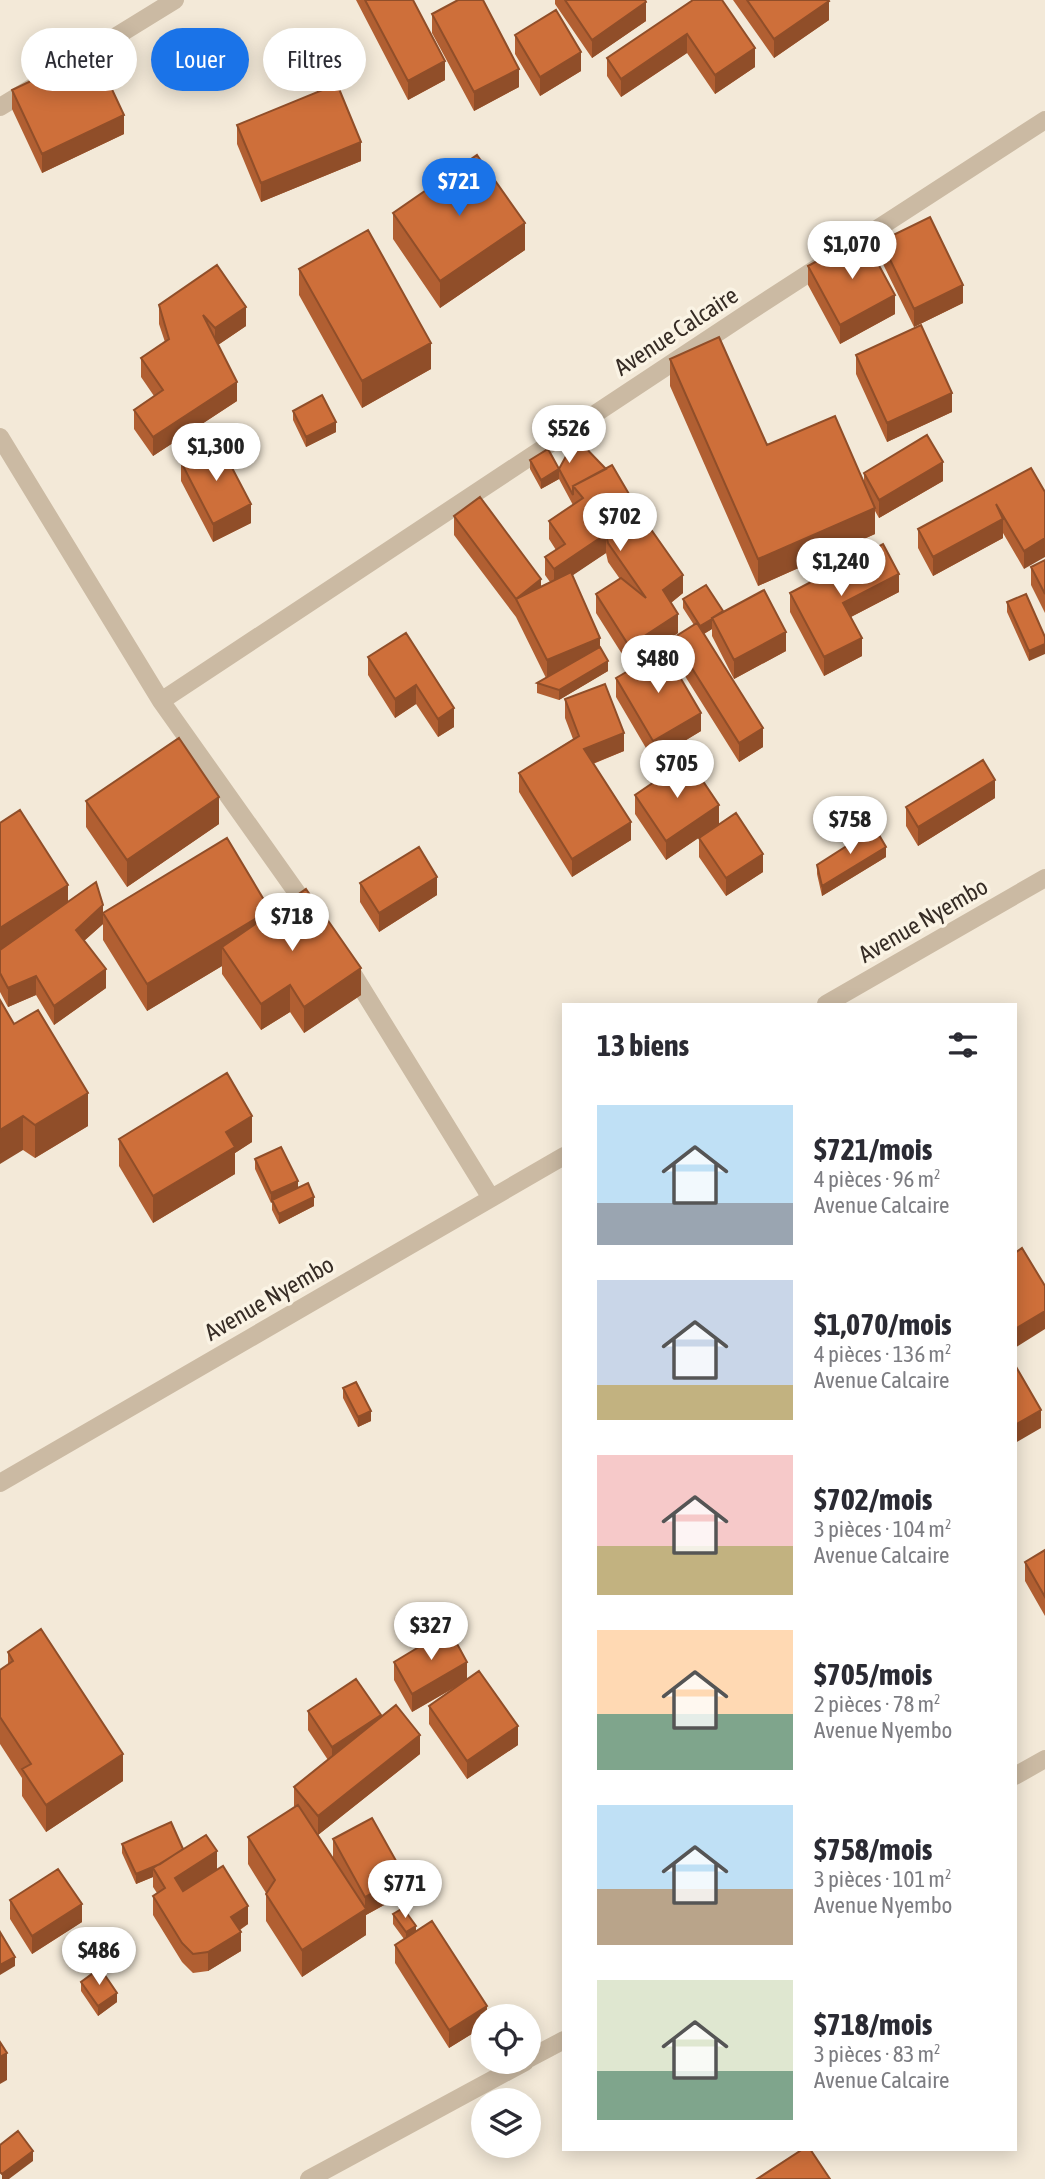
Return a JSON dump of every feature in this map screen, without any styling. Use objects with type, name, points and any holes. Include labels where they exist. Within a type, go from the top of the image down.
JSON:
[{"type":"street","points":[[0,107],[175,0]]},
{"type":"street","name":"Avenue Calcaire","points":[[161,701],[749,312],[1043,126]]},
{"type":"street","points":[[0,437],[161,701],[325,933]]},
{"type":"street","name":"Avenue Nyembo","points":[[828,1003],[1045,878]]},
{"type":"street","points":[[341,955],[364,988],[491,1198]]},
{"type":"street","name":"Avenue Nyembo","points":[[0,1483],[562,1157]]},
{"type":"street","points":[[1017,1775],[1045,1759]]},
{"type":"street","points":[[541,2052],[562,2041]]},
{"type":"street","points":[[309,2179],[501,2074]]},
{"type":"building","points":[[365,0],[413,0],[445,61],[408,81]]},
{"type":"building","points":[[458,0],[483,0],[519,69],[474,92],[432,14]]},
{"type":"building","points":[[565,0],[645,0],[646,2],[592,40]]},
{"type":"building","points":[[693,0],[722,0],[755,48],[715,75],[687,34],[621,79],[607,58]]},
{"type":"building","points":[[747,0],[828,0],[829,1],[774,39]]},
{"type":"building","points":[[556,10],[581,52],[540,77],[515,35]]},
{"type":"building","points":[[21,86],[21,91],[113,91],[124,115],[42,154],[12,90]]},
{"type":"building","points":[[320,91],[340,91],[361,142],[261,183],[237,125]]},
{"type":"building","points":[[477,155],[525,223],[440,281],[393,213]]},
{"type":"building","points":[[930,217],[963,285],[914,309],[881,241]]},
{"type":"building","points":[[368,230],[431,343],[362,381],[299,269]]},
{"type":"building","points":[[863,236],[895,295],[840,325],[808,266]]},
{"type":"building","points":[[217,265],[246,307],[215,328],[203,315],[237,382],[153,437],[134,410],[163,390],[141,358],[169,339],[159,305]]},
{"type":"building","points":[[921,325],[952,393],[887,423],[856,355]]},
{"type":"building","points":[[719,337],[767,445],[835,416],[875,508],[758,559],[670,359]]},
{"type":"building","points":[[322,395],[336,422],[306,437],[293,411]]},
{"type":"building","points":[[927,435],[943,462],[879,500],[864,473]]},
{"type":"building","points":[[576,438],[606,469],[573,486],[573,495],[559,469]]},
{"type":"building","points":[[219,443],[251,504],[213,524],[181,462]]},
{"type":"building","points":[[548,449],[559,469],[541,480],[530,460]]},
{"type":"building","points":[[612,465],[643,518],[683,575],[663,590],[678,614],[629,646],[596,594],[621,578],[646,598],[608,543],[606,534],[554,569],[545,557],[565,544],[549,521],[583,498],[573,486]]},
{"type":"building","points":[[1031,468],[1045,492],[1045,538],[1024,551],[996,504],[1003,519],[933,557],[918,529]]},
{"type":"building","points":[[480,497],[541,579],[516,599],[454,516]]},
{"type":"building","points":[[883,544],[899,574],[843,603],[862,638],[824,657],[790,593]]},
{"type":"building","points":[[1045,560],[1045,594],[1031,567]]},
{"type":"building","points":[[571,572],[600,638],[547,660],[516,599]]},
{"type":"building","points":[[706,585],[723,611],[700,626],[683,599]]},
{"type":"building","points":[[764,590],[786,632],[734,660],[712,618]]},
{"type":"building","points":[[1026,594],[1045,637],[1045,644],[1029,651],[1007,602]]},
{"type":"building","points":[[697,623],[763,728],[739,743],[673,638]]},
{"type":"building","points":[[406,633],[454,708],[438,719],[416,685],[395,699],[368,657]]},
{"type":"building","points":[[600,647],[608,661],[559,690],[537,683]]},
{"type":"building","points":[[664,650],[701,713],[653,741],[616,678]]},
{"type":"building","points":[[605,684],[624,733],[584,749],[631,822],[572,859],[519,773],[579,736],[565,699]]},
{"type":"building","points":[[179,738],[219,797],[127,860],[86,801]]},
{"type":"building","points":[[688,759],[719,805],[666,841],[635,795]]},
{"type":"building","points":[[983,760],[995,780],[918,827],[906,807]]},
{"type":"building","points":[[20,810],[68,885],[0,928],[0,823]]},
{"type":"building","points":[[736,813],[763,854],[726,878],[699,838]]},
{"type":"building","points":[[875,828],[886,847],[822,886],[817,865]]},
{"type":"building","points":[[227,838],[270,910],[147,984],[103,913]]},
{"type":"building","points":[[419,847],[437,877],[379,913],[360,883]]},
{"type":"building","points":[[96,882],[103,905],[76,930],[106,969],[54,1006],[36,976],[8,988],[0,973],[0,950]]},
{"type":"building","points":[[306,889],[361,968],[304,1007],[290,985],[261,1004],[222,947]]},
{"type":"building","points":[[0,1000],[14,1024],[38,1010],[88,1093],[35,1125],[23,1116],[0,1130]]},
{"type":"building","points":[[227,1073],[252,1116],[226,1132],[235,1147],[153,1196],[119,1139]]},
{"type":"building","points":[[281,1147],[298,1181],[271,1193],[255,1159]]},
{"type":"building","points":[[308,1183],[314,1197],[279,1214],[272,1200]]},
{"type":"building","points":[[1022,1248],[1045,1286],[1045,1311],[1017,1328],[1017,1252]]},
{"type":"building","points":[[1017,1368],[1041,1410],[1017,1424]]},
{"type":"building","points":[[356,1382],[371,1411],[358,1417],[343,1388]]},
{"type":"building","points":[[1045,1550],[1045,1597],[1025,1562]]},
{"type":"building","points":[[41,1629],[123,1754],[46,1805],[22,1769],[31,1764],[0,1717],[0,1670],[13,1661],[8,1652]]},
{"type":"building","points":[[449,1629],[467,1662],[412,1694],[394,1662]]},
{"type":"building","points":[[479,1671],[518,1726],[467,1761],[429,1706]]},
{"type":"building","points":[[356,1679],[381,1715],[332,1747],[308,1711]]},
{"type":"building","points":[[396,1705],[420,1735],[318,1816],[294,1787]]},
{"type":"building","points":[[298,1805],[366,1909],[302,1950],[266,1894],[275,1880],[248,1837]]},
{"type":"building","points":[[372,1818],[404,1875],[365,1897],[333,1839]]},
{"type":"building","points":[[171,1822],[183,1849],[160,1864],[136,1874],[122,1844]]},
{"type":"building","points":[[206,1835],[217,1851],[175,1878],[183,1891],[223,1866],[248,1906],[231,1917],[241,1932],[208,1952],[193,1954],[182,1943],[153,1896],[165,1888],[153,1868]]},
{"type":"building","points":[[58,1869],[82,1904],[32,1936],[10,1900]]},
{"type":"building","points":[[403,1908],[416,1926],[406,1932],[393,1914]]},
{"type":"building","points":[[432,1921],[486,2004],[471,2004],[471,2016],[449,2030],[395,1945]]},
{"type":"building","points":[[0,1932],[15,1957],[0,1965]]},
{"type":"building","points":[[100,1968],[117,1993],[98,2006],[81,1982]]},
{"type":"building","points":[[0,2042],[7,2053],[0,2057]]},
{"type":"building","points":[[18,2131],[33,2151],[2,2174],[0,2145]]},
{"type":"building","points":[[800,2151],[811,2151],[830,2179],[757,2179]]}]
